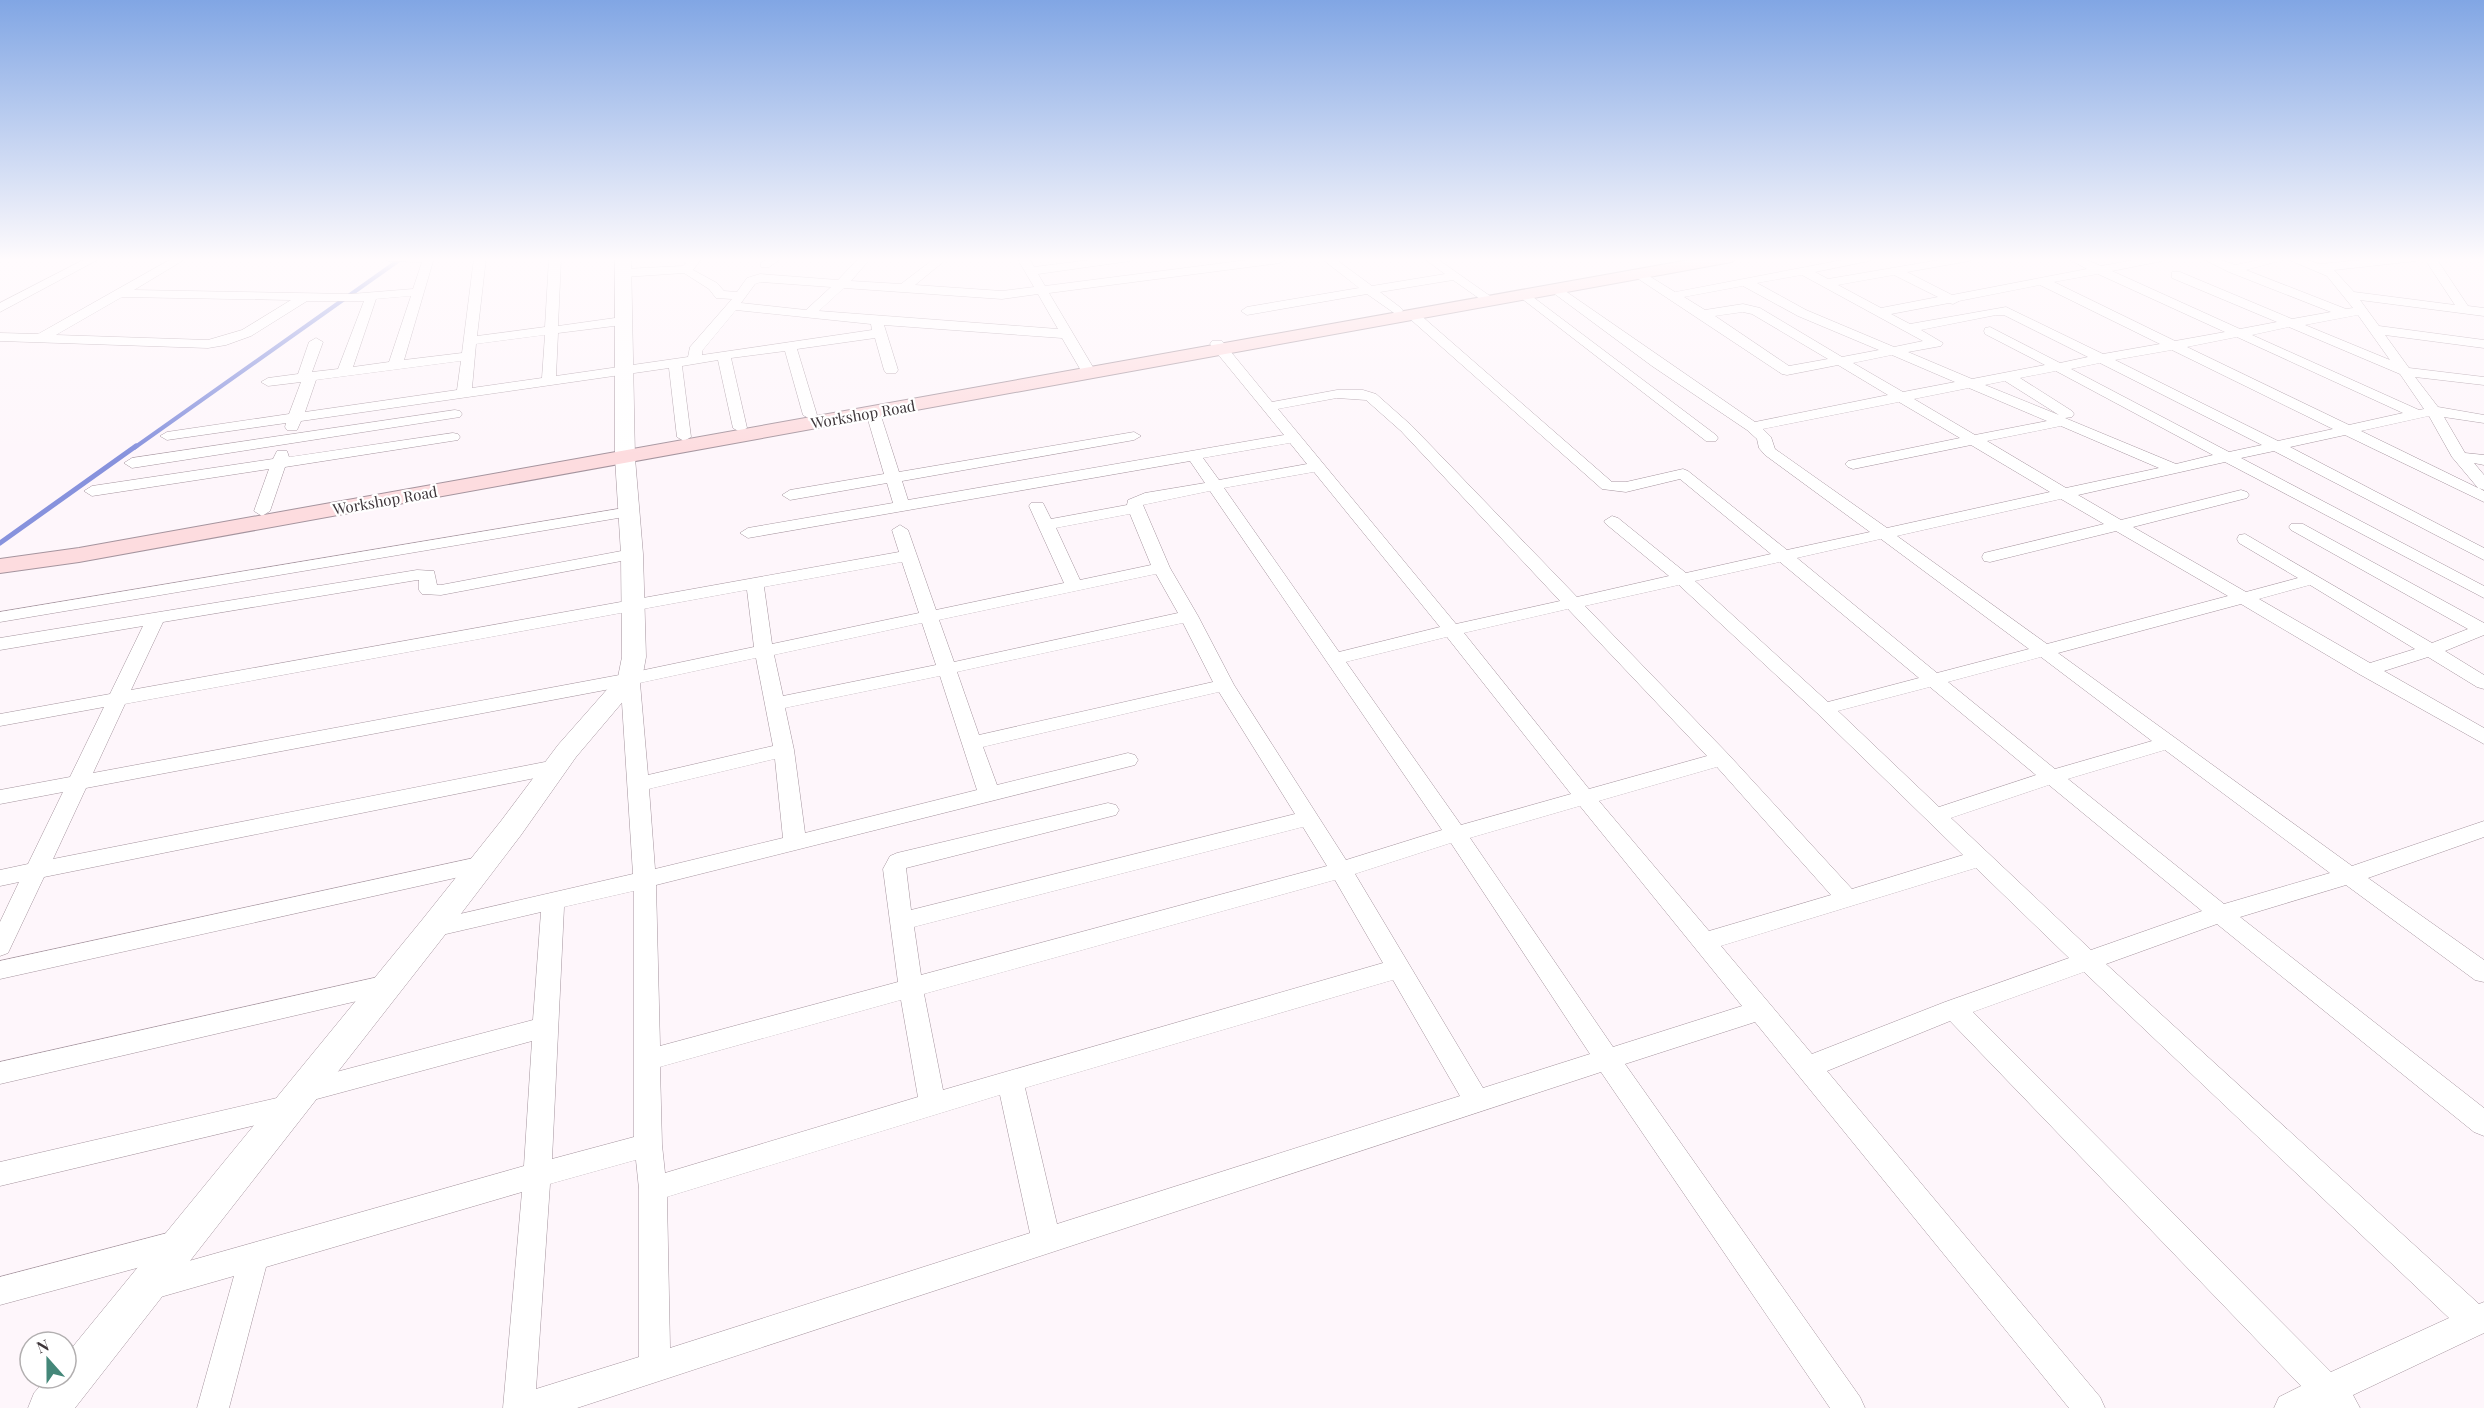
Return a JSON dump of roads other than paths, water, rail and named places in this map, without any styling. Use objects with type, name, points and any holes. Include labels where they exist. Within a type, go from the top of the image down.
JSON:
[{"type":"main road","name":"Workshop Road","points":[[0,565],[79,555],[626,453],[684,437],[1088,370],[1347,324]]},
{"type":"main road","name":"Workshop Road","points":[[0,565],[84,542],[262,511],[873,413],[1088,370]]},
{"type":"street","points":[[41,338],[66,324]]},
{"type":"street","points":[[0,338],[208,345],[226,343],[263,324]]},
{"type":"street","points":[[344,372],[361,324]]},
{"type":"street","points":[[395,366],[408,324]]},
{"type":"street","points":[[464,393],[473,324]]},
{"type":"street","points":[[549,380],[552,324]]},
{"type":"street","points":[[471,341],[601,324]]},
{"type":"street","points":[[622,324],[632,554],[634,657],[630,679],[645,880],[648,1144],[653,1189],[655,1368]]},
{"type":"street","points":[[695,360],[695,350],[718,324]]},
{"type":"street","points":[[826,324],[827,341]]},
{"type":"street","points":[[862,324],[878,327],[1067,334]]},
{"type":"street","points":[[1061,324],[1088,370]]},
{"type":"street","points":[[1418,324],[1608,486],[1626,487],[1683,474],[1786,556],[1934,681],[2220,914],[2484,1124]]},
{"type":"street","points":[[1562,324],[1711,438]]},
{"type":"street","points":[[1603,324],[1764,437],[1766,448],[1770,452],[1885,534],[2040,651],[2348,876],[2484,973]]},
{"type":"street","points":[[1717,324],[1787,371],[1936,343],[1901,324]]},
{"type":"street","points":[[1775,324],[2484,737]]},
{"type":"street","points":[[1828,324],[2175,469]]},
{"type":"street","points":[[1909,328],[1931,324]]},
{"type":"street","points":[[2032,324],[2276,446],[2484,555]]},
{"type":"street","points":[[2131,324],[2484,497]]},
{"type":"street","points":[[2217,324],[2425,413],[2484,419]]},
{"type":"street","points":[[1752,428],[2057,366],[2290,324],[2404,371],[2484,381]]},
{"type":"street","points":[[2366,324],[2375,328],[2484,344]]},
{"type":"street","points":[[2372,324],[2404,371],[2425,413],[2484,485]]},
{"type":"street","points":[[167,436],[827,341],[878,327]]},
{"type":"street","points":[[878,327],[891,370]]},
{"type":"street","points":[[1990,331],[2484,593]]},
{"type":"street","points":[[262,511],[295,417],[316,342]]},
{"type":"street","points":[[789,346],[810,415]]},
{"type":"street","points":[[1220,347],[1452,630],[1585,798],[2089,1408]]},
{"type":"street","points":[[724,355],[740,428]]},
{"type":"street","points":[[268,382],[469,356]]},
{"type":"street","points":[[675,362],[684,437]]},
{"type":"street","points":[[2007,376],[2107,440]]},
{"type":"street","points":[[1269,407],[1365,393],[1406,428],[1720,759],[1846,898]]},
{"type":"street","points":[[873,413],[902,507]]},
{"type":"street","points":[[1334,659],[1452,630],[2425,413]]},
{"type":"street","points":[[132,463],[455,414]]},
{"type":"street","points":[[1853,465],[2061,422]]},
{"type":"street","points":[[92,492],[453,436]]},
{"type":"street","points":[[790,495],[1134,436]]},
{"type":"street","points":[[748,533],[1294,438]]},
{"type":"street","points":[[1194,456],[1456,834],[1606,1058],[1849,1408]]},
{"type":"street","points":[[2460,457],[2484,460]]},
{"type":"street","points":[[1317,467],[1145,498],[1134,503],[1135,508],[1161,568],[1189,616],[1224,685],[1341,870],[1476,1100]]},
{"type":"street","points":[[1990,557],[2241,495]]},
{"type":"street","points":[[1037,506],[1074,585]]},
{"type":"street","points":[[1046,525],[1135,508]]},
{"type":"street","points":[[0,617],[630,512]]},
{"type":"street","points":[[1612,521],[1683,579],[1824,709],[2088,962],[2479,1319],[2335,1399],[2290,1408]]},
{"type":"street","points":[[2297,527],[2484,630]]},
{"type":"street","points":[[900,530],[989,794]]},
{"type":"street","points":[[2245,539],[2484,683]]},
{"type":"street","points":[[0,644],[417,575],[428,575],[428,590],[441,590],[632,554]]},
{"type":"street","points":[[0,720],[907,556]]},
{"type":"street","points":[[0,797],[630,679],[1161,568]]},
{"type":"street","points":[[1824,709],[2310,580]]},
{"type":"street","points":[[755,584],[764,650],[784,750],[795,843]]},
{"type":"street","points":[[776,704],[1189,616]]},
{"type":"street","points":[[0,947],[156,618]]},
{"type":"street","points":[[2366,670],[2429,651],[2484,630]]},
{"type":"street","points":[[49,1408],[433,928],[555,766],[630,679]]},
{"type":"street","points":[[972,743],[1224,685]]},
{"type":"street","points":[[1934,816],[2052,777],[2167,743]]},
{"type":"street","points":[[638,784],[784,750]]},
{"type":"street","points":[[647,1060],[1341,870],[1456,834],[1720,759]]},
{"type":"street","points":[[433,928],[645,880],[1128,760]]},
{"type":"street","points":[[0,878],[555,766]]},
{"type":"street","points":[[932,1104],[910,988],[902,921],[893,875],[898,862],[1108,810]]},
{"type":"street","points":[[902,921],[1308,818]]},
{"type":"street","points":[[1809,1067],[1954,1010],[2220,914],[2348,876],[2484,829]]},
{"type":"street","points":[[1703,942],[1981,858]]},
{"type":"street","points":[[0,970],[483,864]]},
{"type":"street","points":[[519,1408],[537,1173],[553,900]]},
{"type":"street","points":[[653,1189],[932,1104],[1400,968]]},
{"type":"street","points":[[0,1073],[387,985]]},
{"type":"street","points":[[526,1408],[1760,1010]]},
{"type":"street","points":[[1954,1010],[2335,1399]]},
{"type":"street","points":[[0,1174],[296,1099],[545,1027]]},
{"type":"street","points":[[1010,1082],[1046,1241]]},
{"type":"street","points":[[145,1287],[254,1258],[537,1173],[648,1144]]},
{"type":"street","points":[[0,1292],[181,1244]]},
{"type":"street","points":[[213,1408],[254,1258]]},
{"type":"waterway","points":[[134,448],[309,324]]},
{"type":"waterway","points":[[0,543],[136,446]]}]
